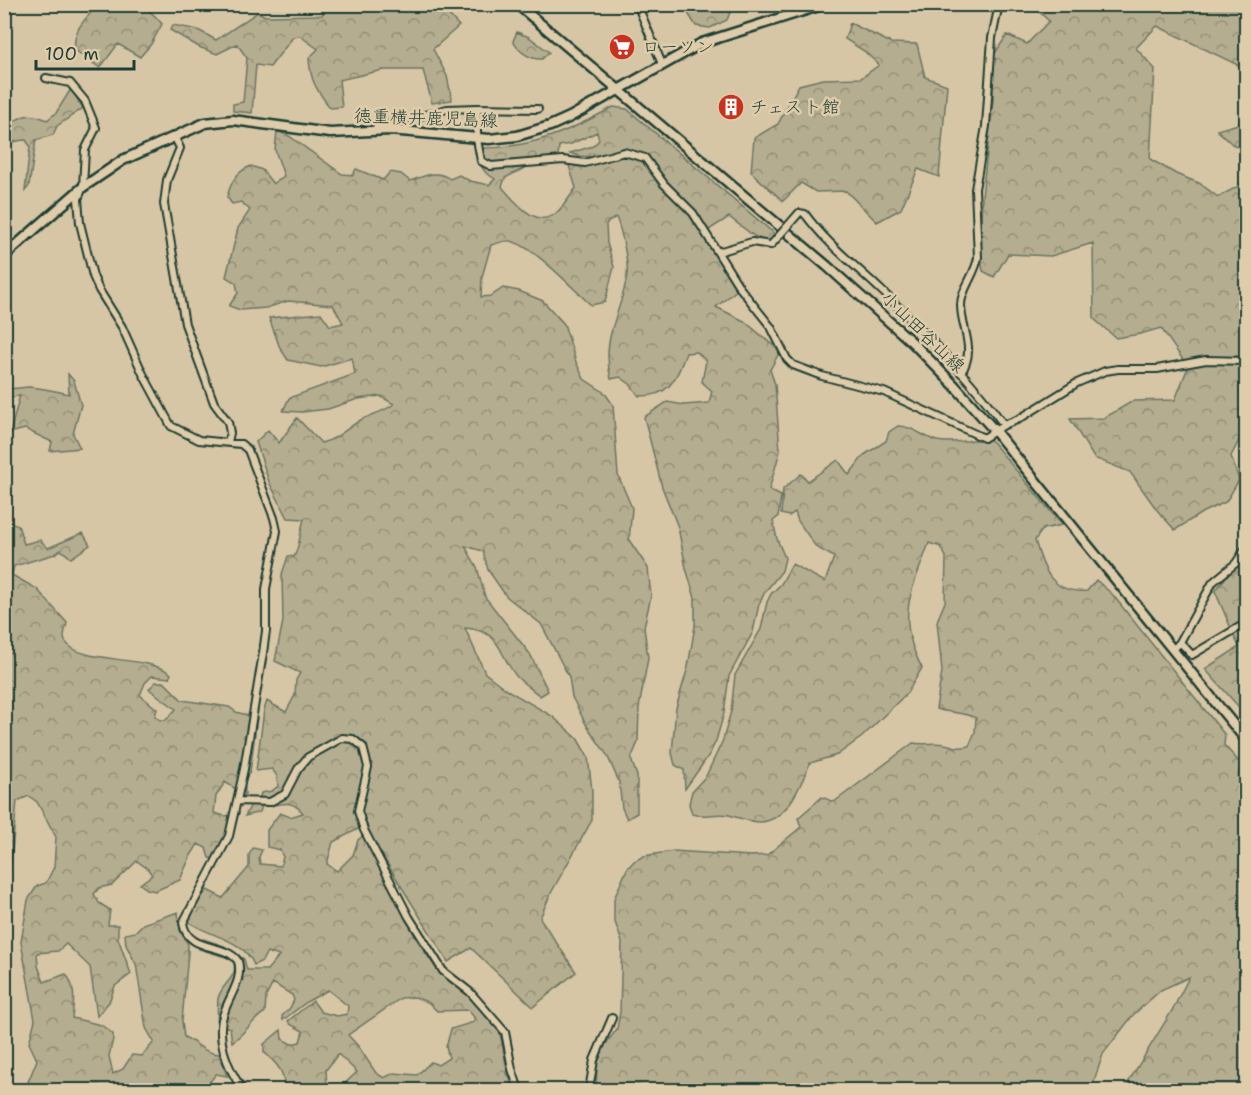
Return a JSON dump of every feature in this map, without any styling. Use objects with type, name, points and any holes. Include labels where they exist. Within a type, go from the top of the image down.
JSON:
[{"type":"main road","name":"小山田谷山線","points":[[517,4],[620,89],[875,308],[936,366],[995,431],[1246,740]]},
{"type":"main road","name":"徳重横井鹿児島線","points":[[4,256],[83,187],[123,160],[174,135],[205,123],[222,120],[330,133],[373,129],[477,139],[517,136],[550,126],[688,49],[725,34],[825,4]]},
{"type":"street","points":[[637,4],[662,64]]},
{"type":"street","points":[[961,373],[969,348],[961,305],[963,294],[977,268],[975,189],[986,126],[992,38],[999,4]]},
{"type":"street","points":[[46,78],[70,83],[85,101],[96,128],[85,150],[83,187],[78,199],[93,276],[99,290],[122,327],[142,374],[167,420],[178,431],[199,440],[242,444],[248,450],[277,531],[266,589],[266,631],[263,652],[229,836],[183,923],[191,939],[232,954],[238,961],[240,977],[224,1012],[220,1033],[227,1061],[243,1090]]},
{"type":"street","points":[[477,108],[477,139],[481,161],[491,166],[563,160],[585,163],[624,152],[640,156],[651,164],[664,184],[693,213],[750,301],[771,327],[787,359],[793,365],[822,376],[884,392],[984,438],[1077,383],[1104,371],[1157,369],[1206,360],[1246,361]]},
{"type":"street","points":[[373,129],[447,109],[538,109]]},
{"type":"street","points":[[174,135],[180,148],[167,180],[164,204],[185,324],[214,403],[228,422],[230,433],[228,442]]},
{"type":"street","points":[[718,252],[752,242],[771,245],[799,213],[805,214],[820,235],[882,291],[961,373],[1004,425]]},
{"type":"street","points":[[1173,650],[1180,642],[1213,582],[1236,563],[1246,548]]},
{"type":"street","points":[[1180,642],[1192,654],[1246,623]]},
{"type":"street","points":[[237,801],[270,802],[285,794],[298,769],[308,756],[342,738],[353,739],[363,747],[368,766],[358,811],[364,830],[409,917],[443,971],[470,992],[506,1032],[512,1069],[519,1090]]},
{"type":"street","points":[[589,1090],[594,1060],[612,1018]]},
{"type":"green space","points":[[98,5],[121,5],[125,8],[130,8],[132,5],[141,6],[162,24],[151,44],[140,57],[118,44],[100,68],[75,50],[78,30]]},
{"type":"green space","points":[[327,5],[440,5],[459,26],[433,49],[447,76],[452,100],[432,103],[423,70],[383,70],[339,80],[342,107],[330,108],[318,90],[311,73],[309,58],[318,49],[300,36],[293,37],[270,67],[256,65],[252,113],[233,111],[233,104],[243,102],[247,58],[237,44],[217,54],[199,47],[170,30],[173,25],[198,30],[216,40],[258,12],[265,16],[322,15]]},
{"type":"green space","points":[[683,5],[733,5],[727,20],[710,28],[696,26]]},
{"type":"green space","points":[[1032,5],[1246,5],[1246,73],[1240,66],[1157,26],[1136,48],[1155,69],[1150,159],[1176,174],[1199,183],[1218,197],[1237,187],[1246,175],[1246,432],[1244,431],[1231,456],[1239,480],[1226,502],[1203,512],[1175,530],[1157,510],[1130,472],[1094,458],[1070,419],[1104,418],[1133,401],[1175,400],[1188,367],[1161,328],[1116,338],[1094,319],[1093,243],[1051,256],[1008,254],[994,277],[983,271],[980,254],[982,196],[993,100],[993,56],[1007,35],[1027,44],[1049,21]]},
{"type":"green space","points":[[850,23],[891,43],[917,44],[925,77],[947,85],[939,177],[918,169],[901,209],[877,222],[846,191],[816,192],[801,183],[783,201],[751,172],[754,138],[778,124],[799,85],[823,79],[861,78],[879,65],[864,51],[845,39]]},
{"type":"green space","points":[[517,32],[529,37],[549,52],[542,59],[525,54],[513,41]]},
{"type":"green space","points":[[71,89],[83,108],[57,126],[53,135],[36,140],[29,186],[25,191],[30,146],[26,140],[19,140],[5,151],[5,127],[30,115],[47,120],[56,113]]},
{"type":"green space","points":[[613,107],[627,109],[776,235],[769,243],[754,236],[729,217],[704,233],[717,258],[738,289],[716,307],[744,321],[780,351],[770,370],[775,384],[780,451],[769,490],[781,496],[778,517],[773,521],[785,558],[782,571],[765,592],[759,604],[753,632],[729,676],[724,713],[716,741],[685,789],[684,770],[675,765],[672,753],[676,708],[688,667],[695,626],[695,598],[678,527],[662,487],[644,417],[667,402],[684,405],[709,403],[712,391],[702,382],[706,361],[697,352],[686,353],[670,385],[665,390],[650,396],[639,396],[630,384],[620,377],[611,379],[608,350],[627,275],[624,246],[616,217],[606,224],[607,243],[614,267],[605,302],[591,305],[541,259],[519,244],[508,241],[491,245],[482,277],[481,297],[491,296],[503,288],[519,291],[543,301],[564,324],[584,379],[605,393],[613,405],[618,475],[632,508],[629,540],[648,568],[651,596],[644,627],[648,658],[639,708],[638,742],[631,759],[637,776],[637,813],[627,819],[622,808],[619,782],[607,755],[587,726],[572,697],[569,677],[541,624],[506,596],[488,570],[483,551],[465,546],[477,567],[485,597],[530,654],[548,691],[540,696],[517,677],[493,638],[477,630],[465,628],[485,673],[507,690],[552,716],[577,738],[588,757],[592,790],[592,820],[551,893],[540,918],[576,972],[533,1007],[471,948],[448,962],[364,826],[333,842],[327,864],[337,871],[353,855],[358,840],[364,835],[417,940],[438,971],[464,988],[499,1028],[508,1074],[515,1090],[338,1090],[357,1072],[338,1054],[326,1070],[327,1087],[325,1090],[283,1090],[282,1073],[264,1052],[264,1044],[281,1030],[282,1039],[291,1044],[300,1042],[303,1031],[288,1021],[313,1001],[321,1012],[337,1016],[347,1014],[348,1006],[328,990],[308,1001],[283,1020],[282,1016],[294,1000],[292,995],[273,983],[266,997],[265,1012],[232,1042],[230,1028],[217,1024],[218,999],[232,975],[234,965],[232,959],[199,949],[203,939],[224,946],[244,959],[247,970],[267,970],[279,956],[267,952],[262,961],[254,965],[243,949],[189,922],[197,903],[207,890],[223,898],[249,867],[249,855],[253,848],[262,850],[259,857],[260,864],[281,866],[283,857],[280,850],[267,847],[267,830],[280,813],[290,817],[303,813],[293,805],[284,804],[262,806],[260,812],[245,816],[253,801],[259,800],[261,793],[272,791],[278,786],[277,776],[272,769],[256,771],[267,701],[286,712],[295,695],[296,680],[300,673],[275,661],[283,621],[282,574],[288,556],[294,557],[296,552],[304,519],[288,518],[269,482],[256,442],[268,430],[279,443],[297,418],[321,443],[394,404],[380,396],[358,399],[328,409],[302,412],[283,411],[289,398],[355,374],[352,358],[321,367],[288,360],[280,348],[269,318],[321,313],[330,326],[343,323],[333,305],[288,301],[266,308],[240,310],[229,306],[238,293],[236,283],[226,277],[238,228],[250,210],[241,202],[232,204],[227,197],[232,182],[238,174],[251,166],[262,170],[273,184],[284,176],[275,150],[277,131],[289,136],[342,174],[353,175],[356,169],[383,180],[390,172],[401,174],[410,181],[430,174],[440,174],[450,179],[459,175],[470,181],[489,185],[495,179],[481,166],[509,167],[532,164],[505,178],[502,187],[526,211],[540,218],[547,218],[561,209],[576,188],[567,159],[594,161],[594,157],[570,153],[593,146],[599,140],[597,132],[571,144],[559,146],[558,157],[492,163],[485,158],[482,148],[518,145],[550,137]],"holes":[[[415,997],[429,1003],[437,1011],[468,1010],[474,1017],[474,1022],[451,1029],[446,1047],[449,1058],[438,1065],[431,1062],[417,1075],[394,1073],[384,1078],[376,1073],[348,1035],[401,998]]]},
{"type":"green space","points":[[1246,107],[1246,152],[1232,144],[1217,130],[1238,124]]},
{"type":"green space","points":[[68,374],[74,381],[81,405],[73,434],[80,448],[50,451],[52,442],[25,429],[10,433],[20,395],[5,400],[5,386],[14,389],[39,388],[69,394]]},
{"type":"green space","points":[[898,426],[942,442],[989,438],[1062,525],[1043,529],[1035,540],[1051,578],[1065,589],[1075,591],[1087,591],[1096,580],[1112,594],[1225,735],[1224,745],[1241,764],[1238,776],[1246,783],[1246,1090],[1126,1090],[1189,977],[1161,990],[1133,1015],[1103,1054],[1091,1090],[596,1090],[597,1065],[605,1045],[617,1029],[620,1012],[622,942],[614,919],[614,899],[627,869],[634,861],[644,856],[673,851],[767,855],[801,827],[798,818],[822,797],[834,802],[913,743],[969,746],[975,732],[976,718],[936,709],[942,671],[937,621],[945,602],[946,557],[941,547],[929,543],[912,591],[908,619],[909,634],[922,668],[907,693],[862,737],[837,755],[810,763],[792,800],[779,815],[770,820],[757,822],[724,814],[697,815],[692,814],[689,804],[692,791],[706,776],[723,740],[731,711],[735,675],[761,629],[771,594],[781,584],[792,564],[825,582],[834,557],[816,547],[798,521],[795,512],[789,516],[781,514],[783,489],[801,474],[808,481],[838,460],[849,475],[864,455],[886,441],[889,432]]},
{"type":"green space","points":[[5,520],[18,525],[24,544],[40,540],[48,548],[83,533],[90,545],[71,558],[61,550],[55,554],[14,566],[12,575],[37,589],[67,623],[64,639],[72,648],[98,657],[147,664],[171,674],[169,678],[152,676],[145,683],[140,695],[157,709],[155,716],[160,720],[166,720],[176,709],[149,689],[156,682],[164,682],[182,700],[229,707],[236,712],[257,718],[250,772],[245,779],[245,798],[225,782],[216,796],[214,813],[225,816],[239,813],[222,860],[209,858],[206,848],[198,844],[180,880],[155,891],[147,889],[140,884],[152,875],[137,861],[112,885],[99,888],[94,894],[99,903],[110,910],[108,925],[118,925],[118,938],[131,974],[115,986],[109,1002],[97,1016],[90,967],[66,944],[58,951],[37,953],[38,966],[44,982],[66,974],[69,979],[74,995],[72,1018],[101,1025],[113,1034],[109,1056],[113,1074],[123,1069],[132,1055],[142,1056],[154,1042],[146,1028],[136,964],[126,945],[125,934],[135,932],[143,924],[178,912],[180,931],[188,944],[182,1021],[184,1037],[205,1050],[219,1054],[227,1076],[216,1074],[205,1090],[28,1090],[26,1087],[37,1060],[29,1043],[35,1020],[21,942],[28,900],[37,886],[46,883],[54,867],[56,837],[37,802],[29,796],[17,801],[9,880],[5,894]]},
{"type":"green space","points":[[1246,551],[1246,715],[1205,669],[1239,647],[1215,591]]},
{"type":"place","name":"ローソン","points":[[622,47]]},
{"type":"place","name":"チェスト館","points":[[731,107]]}]
